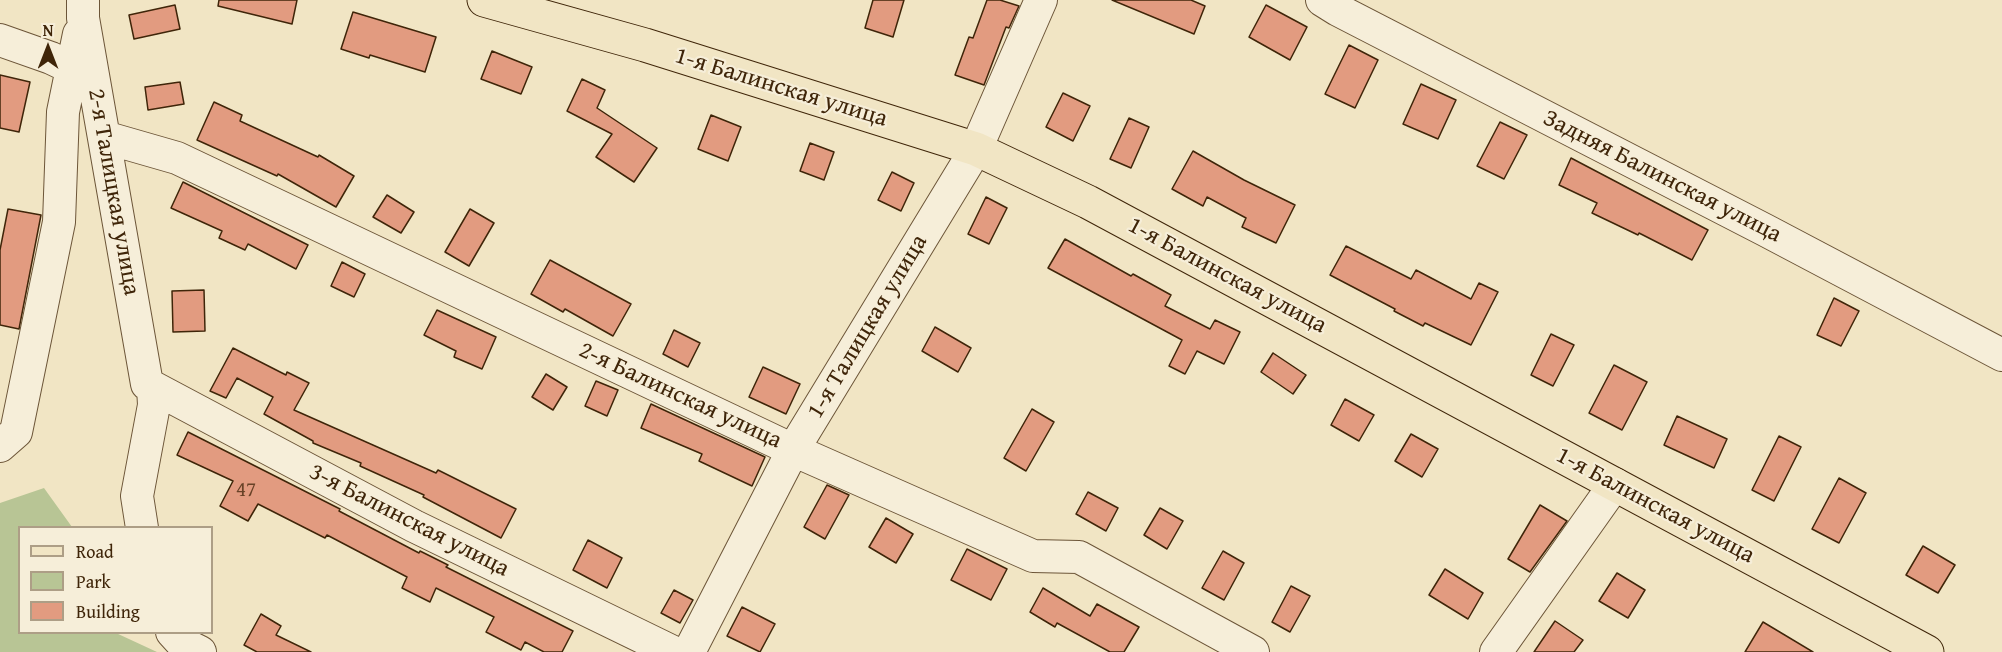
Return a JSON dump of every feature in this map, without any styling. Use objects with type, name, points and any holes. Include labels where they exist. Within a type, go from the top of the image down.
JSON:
[{"type":"main road","name":"1-я Балинская улица","points":[[484,0],[657,49],[976,149],[1088,201],[1927,652]]},
{"type":"street","name":"1-я Талицкая улица","points":[[689,652],[793,450],[976,149],[1041,0]]},
{"type":"street","name":"Задняя Балинская улица","points":[[1332,3],[2002,355]]},
{"type":"street","points":[[0,446],[16,432],[55,244],[59,222],[63,112],[83,9]]},
{"type":"street","name":"2-я Талицкая улица","points":[[83,9],[104,137],[154,405],[137,496],[142,526]]},
{"type":"street","points":[[0,40],[51,58],[72,69]]},
{"type":"street","name":"2-я Балинская улица","points":[[104,137],[177,158],[793,450],[1033,556],[1079,557],[1253,652]]},
{"type":"street","name":"3-я Балинская улица","points":[[150,386],[414,526],[673,652]]},
{"type":"street","points":[[1496,652],[1615,484]]},
{"type":"street","points":[[173,634],[182,643],[200,652]]},
{"type":"green space","points":[[44,488],[71,526],[18,526],[18,634],[118,634],[157,652],[0,652],[0,503]]},
{"type":"building","points":[[219,0],[297,0],[292,24],[218,6]]},
{"type":"building","points":[[873,0],[904,0],[893,37],[865,28]]},
{"type":"building","points":[[987,0],[1000,0],[1019,6],[1009,28],[1006,27],[984,85],[955,75],[969,37],[973,38]]},
{"type":"building","points":[[1112,0],[1191,0],[1205,6],[1194,34]]},
{"type":"building","points":[[175,5],[180,29],[134,39],[129,15]]},
{"type":"building","points":[[1266,5],[1307,27],[1290,60],[1249,37]]},
{"type":"building","points":[[353,12],[436,37],[425,72],[370,55],[369,58],[341,49]]},
{"type":"building","points":[[1349,45],[1378,60],[1355,108],[1325,94]]},
{"type":"building","points":[[492,51],[532,67],[521,94],[481,79]]},
{"type":"building","points":[[0,75],[30,82],[19,132],[0,128]]},
{"type":"building","points":[[582,79],[605,90],[597,108],[657,148],[634,182],[596,157],[612,134],[567,111]]},
{"type":"building","points":[[180,82],[184,104],[148,110],[145,87]]},
{"type":"building","points":[[1421,84],[1456,100],[1438,139],[1403,124]]},
{"type":"building","points":[[1063,93],[1090,106],[1073,141],[1046,127]]},
{"type":"building","points":[[214,102],[242,115],[240,121],[318,157],[319,155],[354,176],[336,207],[278,174],[277,176],[197,140]]},
{"type":"building","points":[[711,115],[741,127],[728,161],[698,149]]},
{"type":"building","points":[[1129,118],[1149,127],[1131,168],[1110,159]]},
{"type":"building","points":[[1500,122],[1527,135],[1504,179],[1477,166]]},
{"type":"building","points":[[810,143],[834,152],[824,180],[800,171]]},
{"type":"building","points":[[1193,151],[1295,205],[1276,243],[1242,227],[1246,218],[1207,197],[1203,206],[1172,189]]},
{"type":"building","points":[[1571,158],[1708,230],[1692,260],[1639,233],[1638,235],[1592,213],[1597,203],[1559,185]]},
{"type":"building","points":[[892,172],[914,183],[901,211],[878,200]]},
{"type":"building","points":[[183,182],[308,245],[296,269],[248,244],[245,250],[219,238],[222,231],[171,208]]},
{"type":"building","points":[[387,195],[414,212],[401,233],[373,217]]},
{"type":"building","points":[[986,197],[1007,208],[989,244],[968,234]]},
{"type":"building","points":[[8,209],[41,215],[19,329],[0,325],[0,250]]},
{"type":"building","points":[[470,209],[494,223],[469,266],[445,252]]},
{"type":"building","points":[[1065,239],[1131,276],[1133,274],[1171,295],[1165,306],[1210,329],[1215,320],[1240,332],[1224,364],[1197,351],[1185,374],[1169,366],[1182,340],[1048,268]]},
{"type":"building","points":[[1346,246],[1411,279],[1416,270],[1471,299],[1479,283],[1498,292],[1471,345],[1425,323],[1423,326],[1330,275]]},
{"type":"building","points":[[550,260],[631,304],[613,336],[565,309],[563,312],[531,294]]},
{"type":"building","points":[[342,262],[365,274],[354,297],[331,286]]},
{"type":"building","points":[[204,290],[205,331],[173,332],[172,291]]},
{"type":"building","points":[[1834,298],[1859,311],[1841,346],[1817,335]]},
{"type":"building","points":[[437,310],[496,337],[482,369],[454,357],[456,351],[424,335]]},
{"type":"building","points":[[935,327],[971,348],[958,372],[922,351]]},
{"type":"building","points":[[674,330],[700,343],[688,367],[663,354]]},
{"type":"building","points":[[1551,334],[1574,345],[1553,386],[1531,375]]},
{"type":"building","points":[[233,348],[286,375],[287,372],[309,383],[294,410],[436,473],[438,470],[516,509],[501,538],[423,497],[424,495],[360,466],[361,463],[313,443],[264,414],[273,397],[237,378],[226,398],[210,391]]},
{"type":"building","points":[[1273,353],[1306,375],[1293,394],[1261,372]]},
{"type":"building","points":[[1614,365],[1647,382],[1622,430],[1589,413]]},
{"type":"building","points":[[763,367],[800,384],[786,414],[749,397]]},
{"type":"building","points":[[546,374],[567,387],[553,410],[532,397]]},
{"type":"building","points":[[596,381],[618,390],[607,416],[585,406]]},
{"type":"building","points":[[1345,399],[1374,415],[1359,441],[1331,425]]},
{"type":"building","points":[[651,404],[765,457],[752,486],[699,461],[702,454],[641,428]]},
{"type":"building","points":[[1032,409],[1054,422],[1026,471],[1004,458]]},
{"type":"building","points":[[1677,416],[1727,439],[1714,468],[1664,445]]},
{"type":"building","points":[[188,432],[573,631],[562,652],[544,652],[525,642],[521,650],[486,632],[494,617],[436,588],[430,602],[402,588],[407,577],[327,535],[325,538],[258,504],[248,521],[220,506],[233,481],[177,455]]},
{"type":"building","points":[[1411,434],[1438,449],[1422,477],[1395,461]]},
{"type":"building","points":[[1779,436],[1801,447],[1774,501],[1752,490]]},
{"type":"building","points":[[1839,478],[1866,493],[1839,543],[1812,529]]},
{"type":"building","points":[[827,485],[849,495],[825,539],[804,527]]},
{"type":"building","points":[[1088,492],[1118,508],[1106,531],[1076,514]]},
{"type":"building","points":[[1540,505],[1567,521],[1530,572],[1508,559]]},
{"type":"building","points":[[1160,508],[1183,521],[1167,549],[1144,535]]},
{"type":"building","points":[[886,518],[913,534],[896,563],[869,547]]},
{"type":"building","points":[[588,540],[622,558],[607,588],[573,570]]},
{"type":"building","points":[[1923,546],[1955,565],[1938,593],[1906,575]]},
{"type":"building","points":[[967,549],[1007,569],[991,600],[951,580]]},
{"type":"building","points":[[1223,551],[1244,563],[1224,600],[1202,588]]},
{"type":"building","points":[[1445,569],[1483,593],[1468,619],[1429,595]]},
{"type":"building","points":[[1617,573],[1645,590],[1628,618],[1599,601]]},
{"type":"building","points":[[1291,586],[1310,596],[1290,632],[1272,622]]},
{"type":"building","points":[[1043,588],[1090,616],[1097,604],[1139,627],[1124,652],[1110,652],[1057,623],[1055,627],[1030,612]]},
{"type":"building","points":[[674,590],[693,600],[680,623],[661,613]]},
{"type":"building","points":[[742,607],[775,624],[760,652],[727,636]]},
{"type":"building","points":[[261,614],[281,626],[276,635],[311,652],[257,652],[244,645]]},
{"type":"building","points":[[1555,621],[1583,640],[1574,652],[1534,652]]},
{"type":"building","points":[[1763,622],[1813,652],[1745,652]]}]
